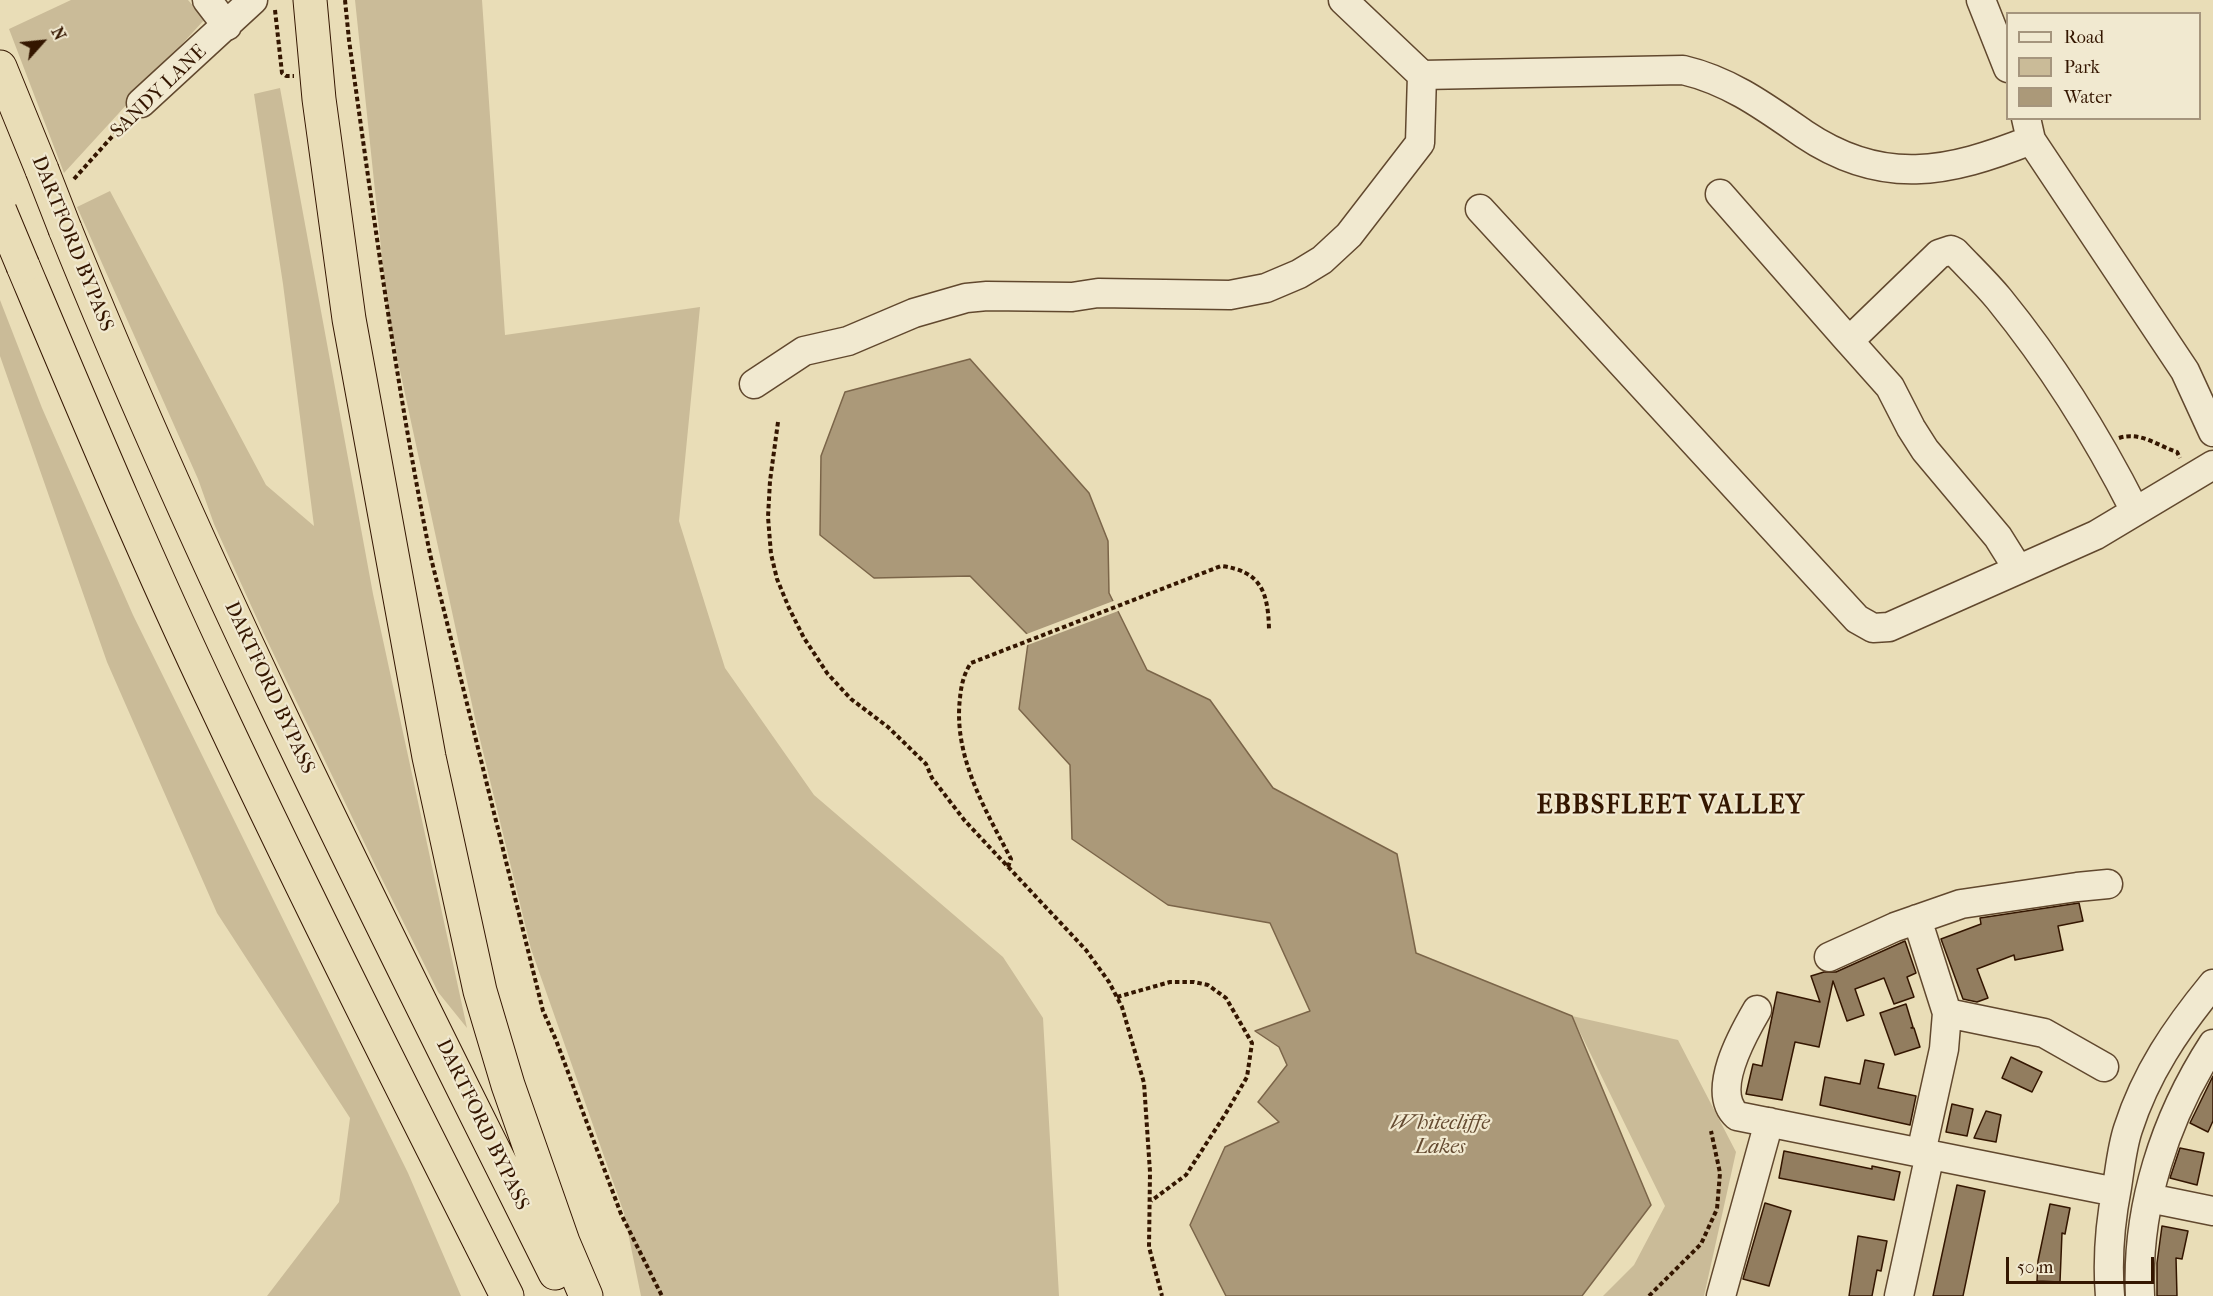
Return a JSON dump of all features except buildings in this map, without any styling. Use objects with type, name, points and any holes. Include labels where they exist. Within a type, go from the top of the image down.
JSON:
[{"type":"highway","points":[[310,0],[319,99],[349,319],[429,757],[480,991],[505,1075],[563,1242],[586,1296]]},
{"type":"highway","name":"DARTFORD BYPASS","points":[[0,67],[54,178],[65,229],[115,352],[274,702],[567,1296]]},
{"type":"highway","points":[[0,211],[78,397],[215,704],[342,966],[507,1296]]},
{"type":"street","points":[[207,0],[227,26]]},
{"type":"street","name":"SANDY LANE","points":[[141,103],[253,0]]},
{"type":"street","points":[[1343,0],[1422,75],[1683,70],[1743,92],[1826,147],[1868,164],[1897,169],[1929,169],[1972,162],[2028,129],[2185,371],[2213,432]]},
{"type":"street","points":[[1981,0],[2006,65]]},
{"type":"street","points":[[754,384],[804,351],[848,341],[920,310],[966,298],[987,296],[1072,297],[1098,293],[1230,295],[1266,288],[1299,274],[1322,260],[1349,235],[1420,143],[1422,75]]},
{"type":"street","points":[[1720,194],[1890,387],[1925,450],[1998,537],[2018,569]]},
{"type":"street","points":[[1480,210],[1841,602],[1873,628],[1889,627],[2096,535],[2213,465]]},
{"type":"street","points":[[1849,341],[1935,257],[1945,251],[1955,252],[1997,297],[2027,336],[2100,447],[2135,511]]},
{"type":"street","points":[[1828,957],[1895,927],[1961,903],[2108,884]]},
{"type":"street","points":[[1899,1296],[1944,1048],[1947,1013],[1917,919]]},
{"type":"street","points":[[2110,1296],[2108,1276],[2112,1218],[2127,1130],[2146,1083],[2183,1020],[2213,984]]},
{"type":"street","points":[[1757,1010],[1741,1038],[1731,1065],[1727,1087],[1730,1107],[1737,1116],[2116,1192]]},
{"type":"street","points":[[1947,1013],[2044,1033],[2104,1067]]},
{"type":"street","points":[[2140,1296],[2141,1251],[2149,1198],[2168,1131],[2190,1082],[2213,1044]]},
{"type":"street","points":[[1721,1296],[1769,1122]]},
{"type":"street","points":[[2149,1198],[2213,1211]]},
{"type":"path","points":[[345,0],[388,315],[416,483],[433,566],[543,1011],[621,1214],[662,1296]]},
{"type":"path","name":"SANDY LANE","points":[[54,178],[141,103]]},
{"type":"path","points":[[778,422],[768,517],[771,554],[777,579],[804,638],[827,673],[851,699],[888,727],[926,764],[932,778],[965,821],[1086,950],[1109,982],[1126,1017],[1144,1083],[1150,1172],[1149,1247],[1162,1296]]},
{"type":"path","points":[[2100,447],[2123,436],[2146,438],[2163,448],[2177,452],[2180,458]]},
{"type":"path","points":[[1008,867],[1011,859],[985,808],[959,738],[959,708],[963,682],[969,664],[1221,566],[1233,568],[1251,576],[1263,589],[1267,599],[1269,629]]},
{"type":"path","points":[[1117,997],[1170,982],[1194,982],[1208,985],[1226,998],[1252,1043],[1247,1077],[1226,1113],[1186,1175],[1150,1202]]},
{"type":"path","points":[[1649,1296],[1701,1244],[1717,1209],[1720,1173],[1711,1131]]},
{"type":"green space","points":[[71,0],[188,0],[205,19],[64,173],[9,29]]},
{"type":"green space","points":[[355,0],[482,0],[505,335],[700,307],[679,521],[725,668],[814,795],[1003,957],[1043,1018],[1059,1296],[641,1296],[624,1213],[531,949],[476,723],[388,315]]},
{"type":"green space","points":[[280,88],[373,594],[467,1028],[438,992],[264,634],[77,207],[110,191],[266,485],[314,526],[283,284],[254,94]]},
{"type":"green space","points":[[0,300],[42,408],[133,615],[408,1173],[461,1296],[267,1296],[339,1202],[350,1118],[217,913],[107,662],[0,356]]},
{"type":"green space","points":[[1572,1016],[1678,1040],[1736,1152],[1704,1296],[1603,1296],[1634,1265],[1665,1206]]},
{"type":"water","name":"Whitecliffe Lakes","points":[[970,359],[1089,493],[1108,541],[1109,593],[1147,670],[1210,700],[1273,788],[1397,854],[1416,953],[1572,1016],[1651,1205],[1582,1296],[1226,1296],[1190,1225],[1225,1147],[1279,1122],[1258,1102],[1287,1065],[1279,1047],[1255,1031],[1310,1011],[1270,923],[1168,905],[1072,839],[1070,765],[1019,709],[1029,636],[970,576],[874,578],[820,535],[821,456],[845,392]]},
{"type":"pier","points":[[1116,600],[1121,610],[1025,646],[1026,637],[1024,635]]},
{"type":"district","name":"EBBSFLEET VALLEY","points":[[1671,807]]}]
